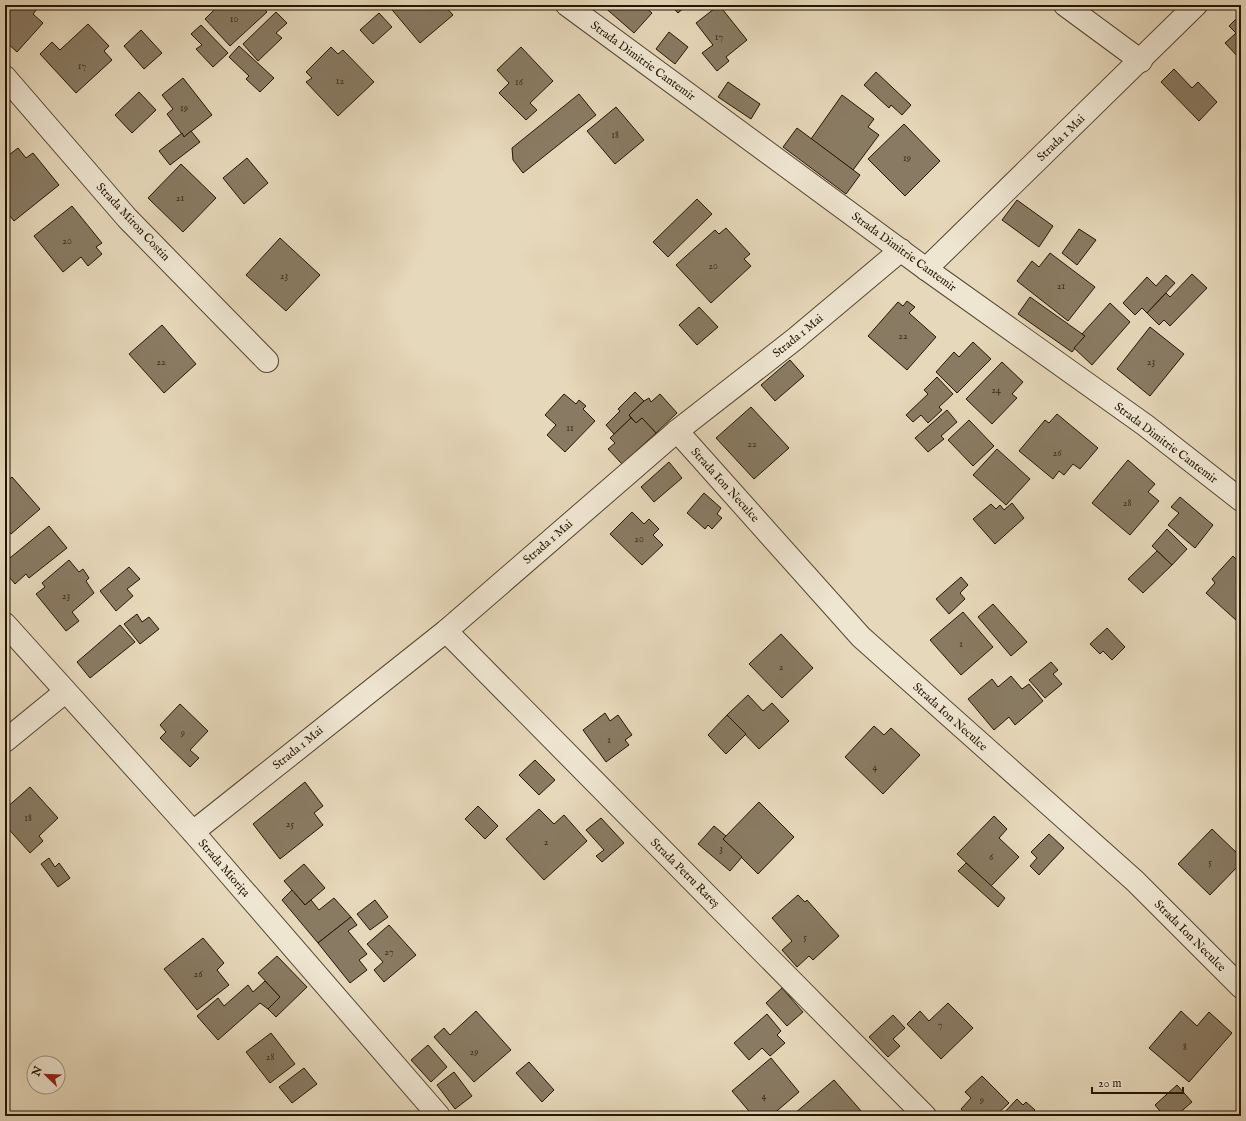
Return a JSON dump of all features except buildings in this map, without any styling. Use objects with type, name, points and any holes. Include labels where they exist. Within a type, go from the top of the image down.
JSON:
[{"type":"street","name":"Strada Dimitrie Cantemir","points":[[567,5],[926,269],[1144,425],[1241,500]]},
{"type":"street","points":[[1065,5],[1141,61]]},
{"type":"street","name":"Strada 1 Mai","points":[[926,269],[1141,61],[1196,5]]},
{"type":"street","name":"Strada Miron Costin","points":[[5,77],[128,218],[267,362]]},
{"type":"street","name":"Strada 1 Mai","points":[[193,832],[446,631],[677,431],[795,339],[901,250]]},
{"type":"street","name":"Strada Ion Neculce","points":[[677,431],[861,637],[1135,880],[1241,987]]},
{"type":"street","name":"Strada Miorița","points":[[5,624],[193,832],[439,1116]]},
{"type":"street","name":"Strada Petru Rareș","points":[[446,631],[925,1116]]},
{"type":"street","points":[[5,741],[65,692]]}]
